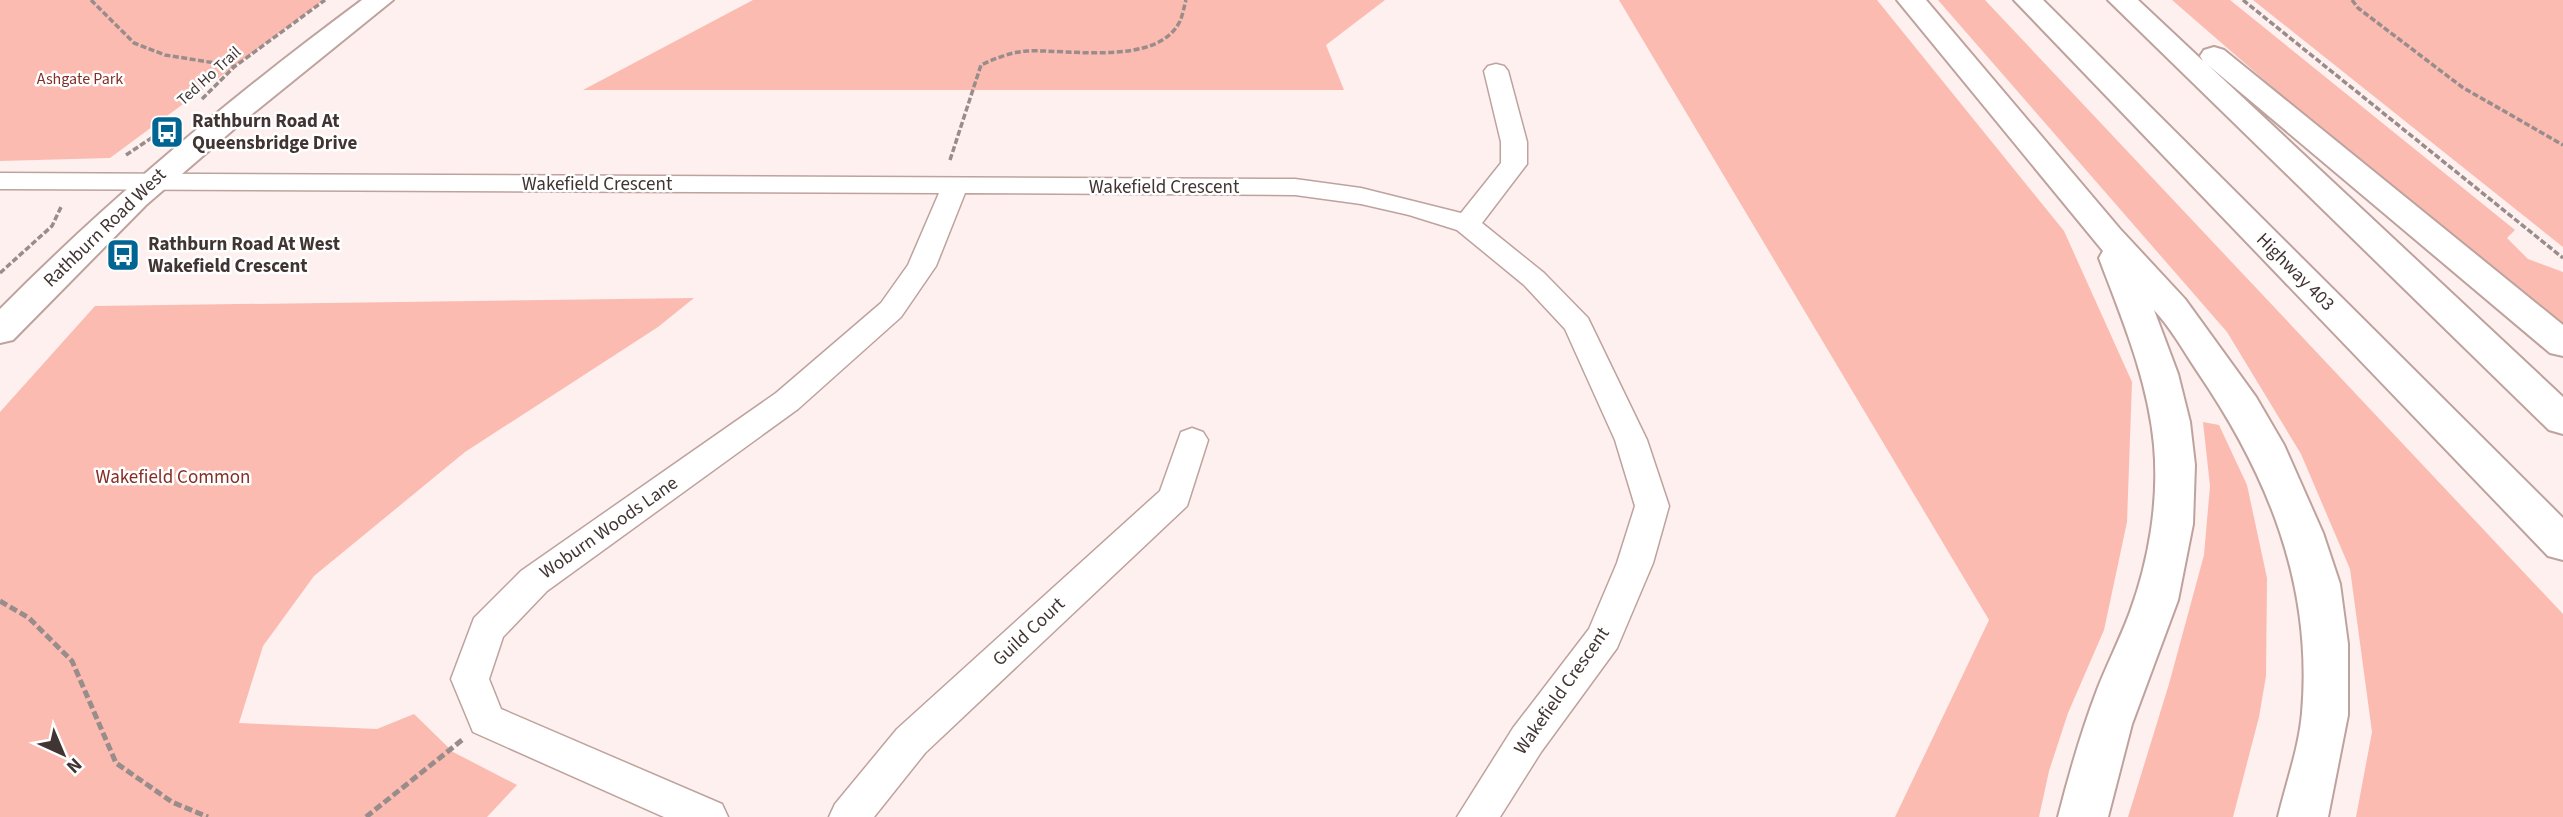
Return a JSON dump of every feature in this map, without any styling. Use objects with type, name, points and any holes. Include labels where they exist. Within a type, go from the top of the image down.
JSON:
[{"type":"main road","name":"Rathburn Road West","points":[[0,331],[113,217],[152,182],[282,72],[379,0]]},
{"type":"main road","points":[[1911,0],[2108,236],[2172,307],[2242,407],[2276,469],[2302,533],[2318,584],[2325,656],[2325,715],[2303,817]]},
{"type":"main road","name":"Highway 403","points":[[2028,0],[2563,544]]},
{"type":"main road","points":[[2122,0],[2563,420]]},
{"type":"main road","points":[[2148,0],[2563,344]]},
{"type":"main road","points":[[2083,817],[2095,766],[2119,692],[2156,600],[2174,499],[2174,447],[2165,395],[2153,353],[2108,236]]},
{"type":"street","points":[[1467,224],[1514,164],[1514,142],[1496,71]]},
{"type":"street","name":"Wakefield Crescent","points":[[0,181],[1295,187],[1372,198],[1467,224],[1534,279],[1578,325],[1631,440],[1652,506],[1635,563],[1604,637],[1527,740],[1477,817]]},
{"type":"street","name":"Woburn Woods Lane","points":[[487,720],[470,679],[487,629],[534,581],[787,401],[891,310],[922,266],[949,186]]},
{"type":"street","name":"Guild Court","points":[[849,817],[911,741],[1175,497],[1192,440]]},
{"type":"street","points":[[487,720],[708,817]]},
{"type":"path","points":[[92,0],[134,43],[165,55],[234,66]]},
{"type":"path","name":"Ted Ho Trail","points":[[195,106],[234,66],[326,0]]},
{"type":"path","points":[[949,186],[981,65],[1000,56],[1028,51],[1100,54],[1148,44],[1173,34],[1184,14],[1186,0]]},
{"type":"path","points":[[2243,0],[2563,258]]},
{"type":"path","points":[[2352,0],[2358,8],[2462,87],[2563,145]]},
{"type":"path","name":"Ted Ho Trail","points":[[143,146],[178,119]]},
{"type":"path","points":[[0,273],[52,226],[64,200]]},
{"type":"path","points":[[0,601],[29,618],[72,661],[116,762],[172,802],[208,817]]},
{"type":"path","points":[[366,817],[487,720]]},
{"type":"green space","name":"Ashgate Park","points":[[0,0],[324,0],[110,158],[0,161]]},
{"type":"green space","points":[[753,0],[1385,0],[1326,45],[1344,90],[583,90]]},
{"type":"green space","points":[[1619,0],[1877,0],[2064,231],[2132,382],[2127,522],[2104,630],[2068,713],[2049,771],[2039,817],[1895,817],[1989,620]]},
{"type":"green space","points":[[1938,0],[1985,0],[2563,614],[2563,817],[2356,817],[2372,732],[2350,569],[2301,454],[2227,332]]},
{"type":"green space","points":[[2172,0],[2230,0],[2515,230],[2507,238],[2528,259],[2563,272],[2563,326],[2294,106]]},
{"type":"green space","points":[[2253,0],[2563,0],[2563,247]]},
{"type":"green space","name":"Wakefield Common","points":[[694,298],[658,327],[465,452],[314,576],[263,646],[239,723],[377,729],[414,714],[453,752],[517,785],[487,817],[0,817],[0,412],[95,306]]},
{"type":"green space","points":[[2203,422],[2219,425],[2247,485],[2267,578],[2266,676],[2259,717],[2233,817],[2128,817],[2169,684],[2204,555],[2210,486]]},
{"type":"place","name":"Rathburn Road At Queensbridge Drive","points":[[167,132]]},
{"type":"place","name":"Rathburn Road At West Wakefield Crescent","points":[[123,255]]}]
